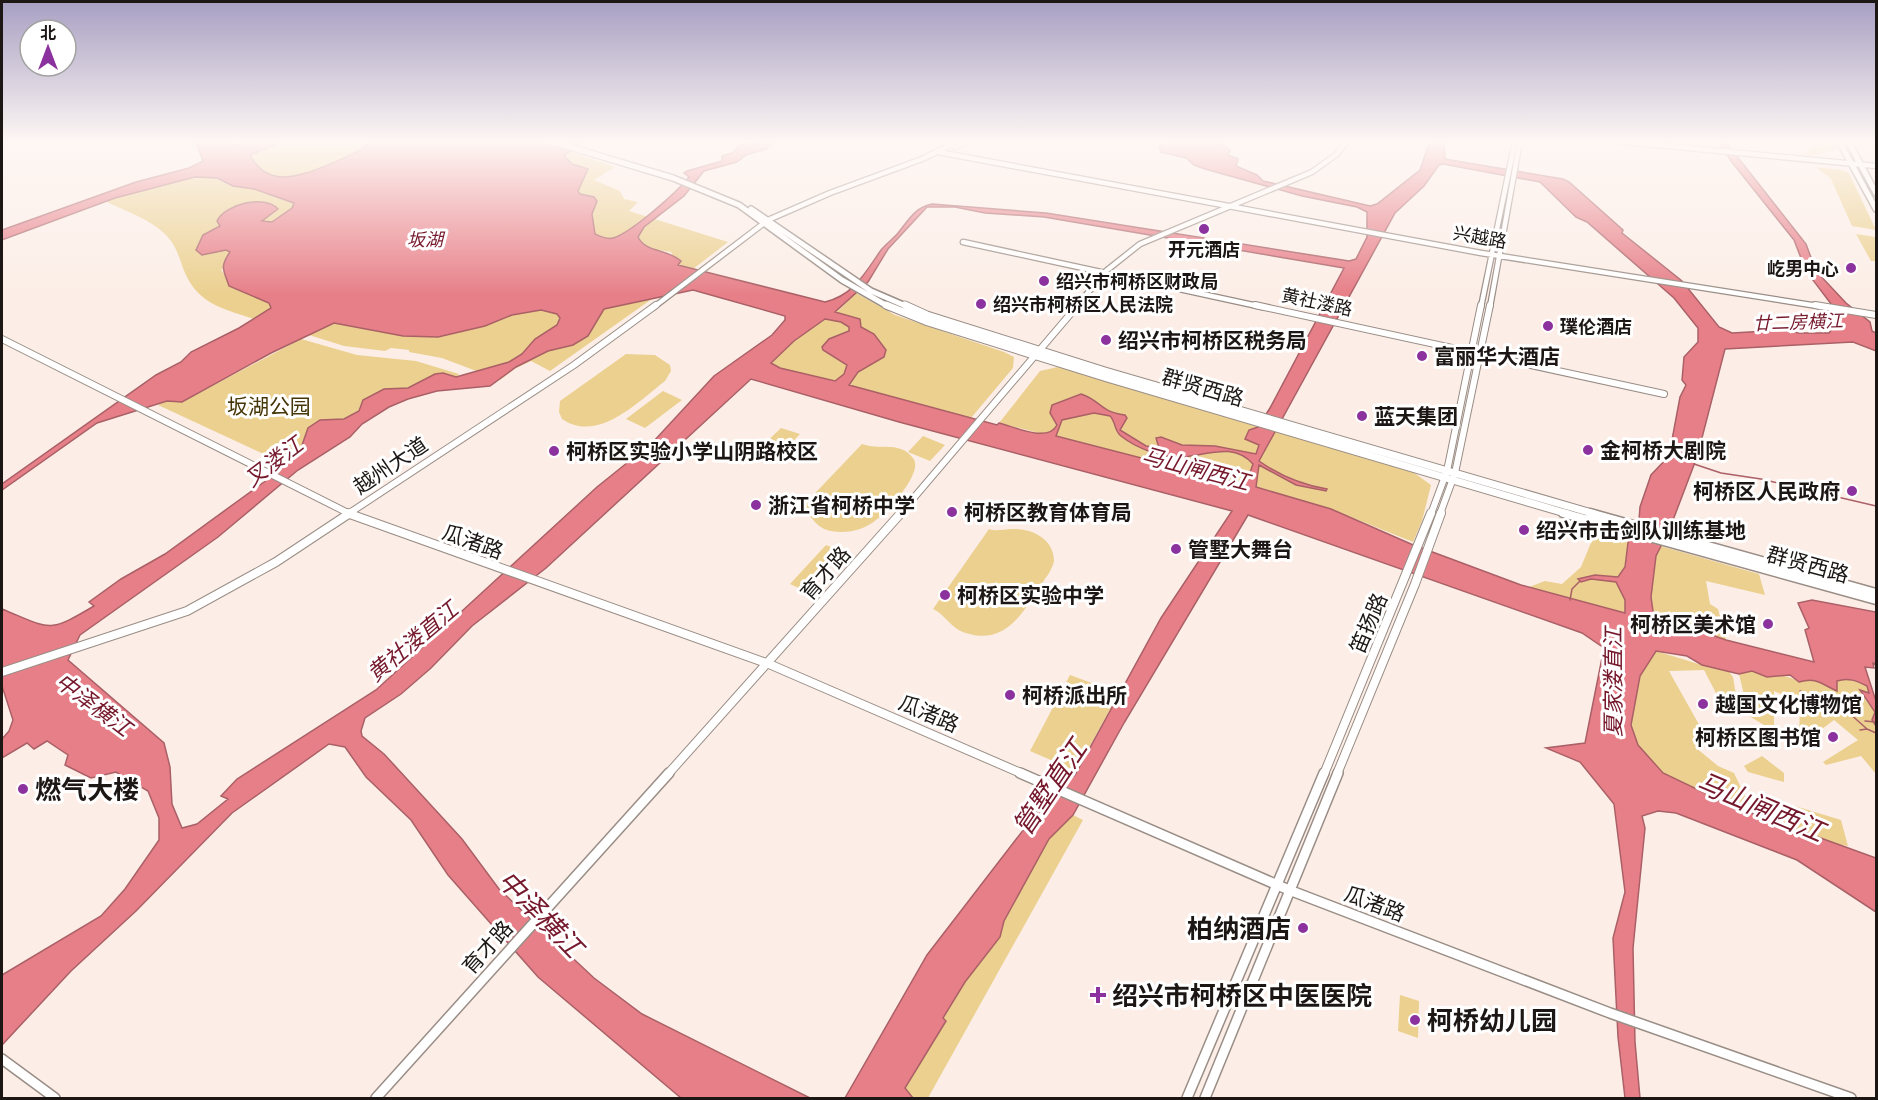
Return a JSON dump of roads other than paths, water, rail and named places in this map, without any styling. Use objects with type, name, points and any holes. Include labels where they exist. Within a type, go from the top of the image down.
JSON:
[{"type":"main road","name":"群贤西路","points":[[712,192],[769,223],[887,306],[928,322],[1876,600]]},
{"type":"main road","points":[[1867,192],[1876,209]]},
{"type":"main road","name":"群贤西路","points":[[1665,539],[1876,593]]},
{"type":"street","name":"越州大道","points":[[2,672],[187,611],[276,562],[574,365],[769,223],[846,192]]},
{"type":"street","name":"兴越路","points":[[1158,192],[1500,256],[1876,315]]},
{"type":"street","name":"育才路","points":[[376,1098],[542,912],[769,664],[988,414],[1106,271],[1126,253],[1155,237],[1228,205],[1267,192]]},
{"type":"street","name":"笛扬路","points":[[1186,1098],[1406,580],[1420,541],[1450,475],[1490,254],[1506,192]]},
{"type":"street","name":"笛扬路","points":[[1204,1098],[1415,584],[1429,544],[1450,475],[1480,352],[1500,256],[1508,192]]},
{"type":"street","points":[[1262,194],[1256,203],[1274,214]]},
{"type":"street","points":[[1194,199],[1205,206],[1201,216]]},
{"type":"street","name":"黄社溇路","points":[[963,242],[1471,350],[1664,394]]},
{"type":"street","name":"瓜渚路","points":[[2,339],[349,514],[536,583],[769,664],[1289,890],[1610,1013],[1851,1098]]},
{"type":"street","points":[[2,1059],[55,1098]]},
{"type":"water","points":[[107,192],[137,192],[115,198],[2,240],[2,230]]},
{"type":"water","points":[[264,192],[579,192],[594,197],[597,201],[592,214],[595,234],[611,238],[631,228],[675,192],[687,192],[644,227],[638,237],[646,246],[675,257],[681,261],[678,265],[825,302],[851,289],[912,215],[932,204],[1046,213],[1349,261],[1356,259],[1367,237],[1367,212],[1357,207],[1289,192],[1312,192],[1370,206],[1377,204],[1392,192],[1417,192],[1395,213],[1259,461],[1283,475],[1327,489],[1326,491],[1296,485],[1259,465],[1256,487],[1331,509],[1411,544],[1521,585],[1625,613],[1625,600],[1616,582],[1591,579],[1581,582],[1578,579],[1595,575],[1618,577],[1625,567],[1628,543],[1639,520],[1640,507],[1651,475],[1669,456],[1680,397],[1686,385],[1682,380],[1684,357],[1698,342],[1698,328],[1674,298],[1587,222],[1576,217],[1551,192],[1581,192],[1623,230],[1622,233],[1682,281],[1719,327],[1732,333],[1783,330],[1799,333],[1829,333],[1841,317],[1806,271],[1794,240],[1756,192],[1765,192],[1806,244],[1816,271],[1846,303],[1870,322],[1872,331],[1876,333],[1876,351],[1853,342],[1725,349],[1697,457],[1670,528],[1656,556],[1651,597],[1653,611],[1659,617],[1726,640],[1814,662],[1805,630],[1809,628],[1798,603],[1812,600],[1876,612],[1876,664],[1873,663],[1874,668],[1865,667],[1876,701],[1876,726],[1872,720],[1875,712],[1860,690],[1869,693],[1867,686],[1856,681],[1845,679],[1837,681],[1837,691],[1815,681],[1799,682],[1790,675],[1767,677],[1752,671],[1739,674],[1702,665],[1687,656],[1656,651],[1640,676],[1631,725],[1638,745],[1663,773],[1732,806],[1876,858],[1876,912],[1797,860],[1676,813],[1658,811],[1642,816],[1645,828],[1633,948],[1635,1042],[1640,1098],[1625,1098],[1618,1037],[1613,938],[1625,892],[1614,804],[1580,762],[1546,748],[1585,743],[1604,648],[1582,633],[1248,515],[1124,723],[1073,815],[1049,839],[1004,921],[1000,937],[965,982],[943,1018],[946,1021],[905,1088],[913,1098],[845,1098],[927,955],[1044,803],[1075,775],[1161,618],[1232,511],[899,422],[751,379],[546,568],[472,626],[431,668],[401,694],[365,718],[361,731],[362,736],[384,754],[462,839],[499,889],[594,978],[642,1014],[810,1098],[681,1098],[538,977],[448,875],[411,820],[366,777],[345,747],[329,744],[232,813],[136,911],[71,971],[2,1045],[2,975],[101,916],[125,889],[159,840],[159,818],[148,791],[116,772],[91,778],[65,765],[68,755],[47,741],[34,749],[27,743],[2,758],[2,739],[9,731],[13,720],[2,686],[2,609],[49,626],[57,625],[79,615],[94,606],[89,602],[121,579],[165,554],[264,482],[301,448],[308,428],[320,420],[344,419],[359,411],[363,400],[384,389],[408,388],[435,374],[443,373],[456,377],[509,362],[522,354],[535,339],[557,325],[560,318],[557,314],[541,310],[512,315],[485,326],[438,337],[403,336],[334,323],[271,353],[182,402],[167,401],[97,423],[2,490],[2,484],[156,375],[181,362],[191,352],[239,328],[271,308],[269,303],[229,286],[224,266],[230,252],[226,250],[202,255],[196,250],[203,235],[220,226],[217,221],[221,215],[236,206],[255,202],[272,205],[278,209],[262,221],[272,222],[292,208],[294,203]],"holes":[[[927,207],[955,207],[985,213],[1044,217],[1344,268],[1270,408],[1258,427],[1249,430],[1245,439],[1259,445],[1256,454],[1215,446],[1182,445],[1161,437],[1156,438],[1159,448],[1146,446],[1120,430],[1127,418],[1125,415],[1110,411],[1081,394],[1052,405],[1050,413],[1057,425],[1053,430],[1046,433],[1031,432],[849,385],[858,372],[884,357],[886,350],[874,334],[861,327],[860,319],[835,312],[868,282],[888,249]],[[693,290],[785,316],[785,320],[772,335],[714,376],[653,442],[597,487],[376,690],[237,779],[221,796],[228,799],[197,824],[182,828],[172,804],[170,767],[164,743],[68,660],[80,635],[218,537],[298,470],[350,437],[362,424],[389,407],[437,391],[490,386],[516,367],[548,351],[573,345],[588,336],[604,309]],[[825,319],[841,322],[849,327],[849,331],[829,339],[822,347],[823,350],[847,365],[844,374],[835,381],[780,368],[771,363],[794,341]],[[1094,413],[1110,416],[1121,436],[1134,445],[1151,452],[1175,457],[1229,452],[1237,453],[1253,464],[1248,478],[1242,484],[1056,436],[1062,420]]]},
{"type":"waterway","points":[[1694,464],[1721,473],[1761,479],[1876,506]]},
{"type":"waterway","points":[[1570,600],[1572,589],[1580,581]]},
{"type":"waterway","points":[[1800,691],[1848,712],[1867,729]]},
{"type":"waterway","points":[[1865,721],[1875,722]]},
{"type":"waterway","points":[[1860,730],[1867,729]]},
{"type":"waterway","points":[[1867,729],[1876,733]]},
{"type":"place","name":"开元酒店","points":[[1204,229]]},
{"type":"place","name":"屹男中心","points":[[1851,268]]},
{"type":"place","name":"绍兴市柯桥区财政局","points":[[1044,281]]},
{"type":"place","name":"绍兴市柯桥区人民法院","points":[[981,304]]},
{"type":"place","name":"璞伦酒店","points":[[1548,326]]},
{"type":"place","name":"绍兴市柯桥区税务局","points":[[1106,340]]},
{"type":"place","name":"富丽华大酒店","points":[[1422,356]]},
{"type":"place","name":"蓝天集团","points":[[1362,416]]},
{"type":"place","name":"金柯桥大剧院","points":[[1588,450]]},
{"type":"place","name":"柯桥区实验小学山阴路校区","points":[[554,451]]},
{"type":"place","name":"柯桥区人民政府","points":[[1852,491]]},
{"type":"place","name":"浙江省柯桥中学","points":[[756,505]]},
{"type":"place","name":"柯桥区教育体育局","points":[[952,512]]},
{"type":"place","name":"绍兴市击剑队训练基地","points":[[1524,530]]},
{"type":"place","name":"管墅大舞台","points":[[1176,549]]},
{"type":"place","name":"柯桥区实验中学","points":[[945,595]]},
{"type":"place","name":"柯桥区美术馆","points":[[1768,624]]},
{"type":"place","name":"柯桥派出所","points":[[1010,695]]},
{"type":"place","name":"越国文化博物馆","points":[[1703,704]]},
{"type":"place","name":"柯桥区图书馆","points":[[1833,737]]},
{"type":"place","name":"燃气大楼","points":[[23,789]]},
{"type":"place","name":"柏纳酒店","points":[[1303,928]]},
{"type":"place","name":"绍兴市柯桥区中医医院","points":[[1098,995]]},
{"type":"place","name":"柯桥幼儿园","points":[[1415,1020]]},
{"type":"water label","name":"坂湖","points":[[425,239]]},
{"type":"water label","name":"廿二房横江","points":[[1798,322]]},
{"type":"water label","name":"叉溇江","points":[[273,461]]},
{"type":"water label","name":"马山闸西江","points":[[1196,468]]},
{"type":"water label","name":"黄社溇直江","points":[[412,641]]},
{"type":"water label","name":"夏家溇直江","points":[[1612,682]]},
{"type":"water label","name":"中泽横江","points":[[94,704]]},
{"type":"water label","name":"管墅直江","points":[[1049,787]]},
{"type":"water label","name":"马山闸西江","points":[[1761,806]]},
{"type":"water label","name":"中泽横江","points":[[541,913]]},
{"type":"park label","name":"坂湖公园","points":[[269,406]]}]
